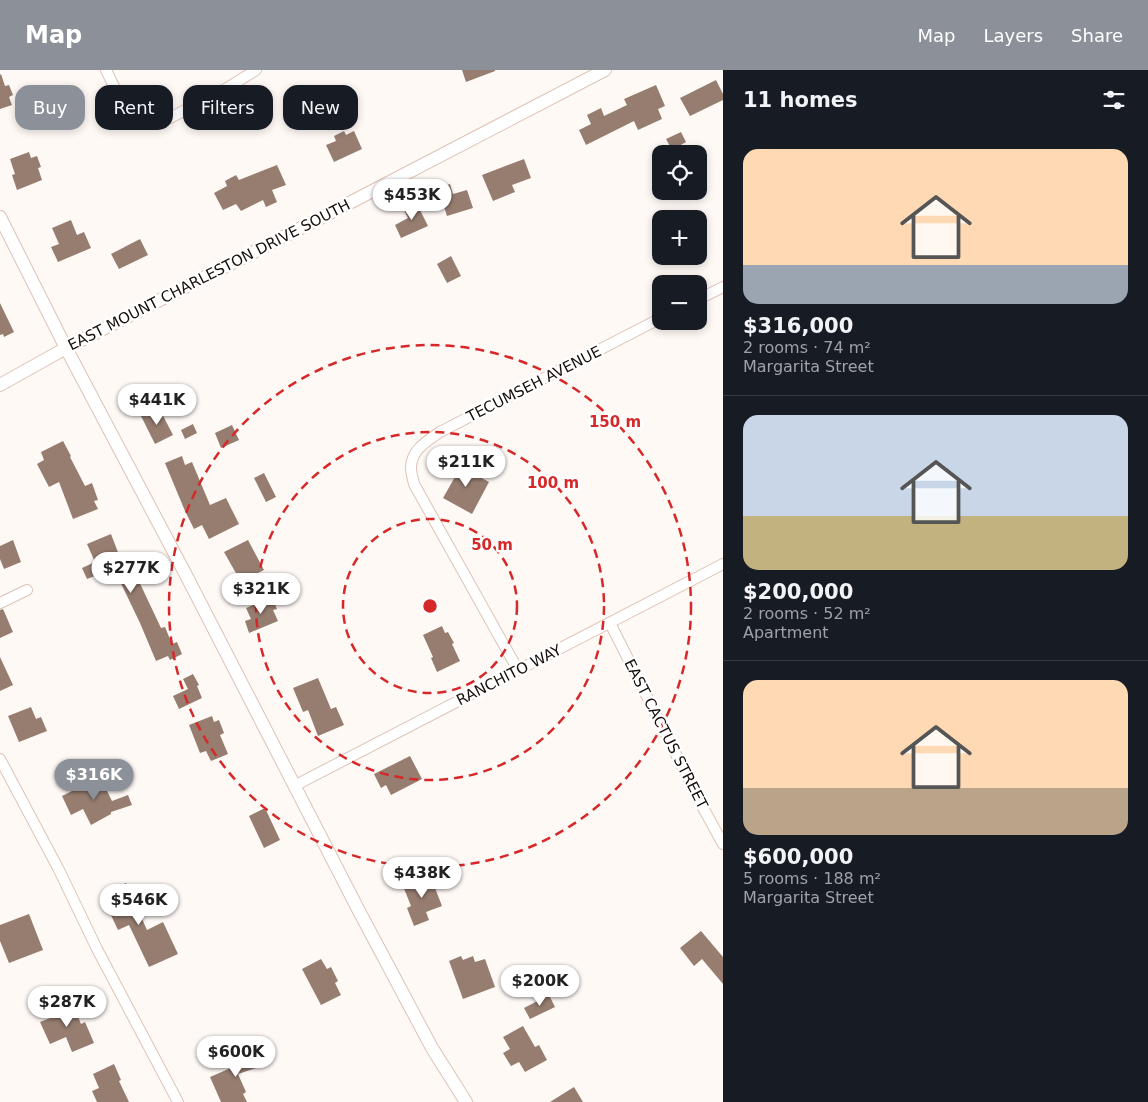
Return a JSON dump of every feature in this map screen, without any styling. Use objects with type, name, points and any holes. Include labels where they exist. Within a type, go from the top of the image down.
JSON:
[{"type":"street","points":[[106,70],[124,107],[134,118],[144,122],[157,122],[170,118],[227,88],[256,70]]},
{"type":"street","name":"EAST MOUNT CHARLESTON DRIVE SOUTH","points":[[0,385],[66,348],[605,70]]},
{"type":"street","points":[[0,217],[66,348],[187,577],[370,932],[432,1048],[466,1102]]},
{"type":"street","points":[[707,295],[723,287]]},
{"type":"street","name":"TECUMSEH AVENUE","points":[[518,670],[414,484],[411,468],[414,457],[422,445],[440,432],[652,323]]},
{"type":"street","name":"RANCHITO WAY","points":[[294,786],[723,564]]},
{"type":"street","points":[[0,603],[27,590]]},
{"type":"street","name":"EAST CACTUS STREET","points":[[610,623],[723,844]]},
{"type":"street","points":[[0,759],[178,1102]]},
{"type":"building","points":[[462,70],[495,70],[495,71],[466,82]]},
{"type":"building","points":[[0,75],[5,86],[9,85],[13,95],[9,97],[12,105],[0,109]]},
{"type":"building","points":[[716,80],[723,94],[723,100],[690,116],[680,98]]},
{"type":"building","points":[[656,85],[665,106],[658,109],[662,119],[638,130],[634,121],[586,145],[579,130],[591,124],[587,115],[601,108],[604,116],[627,105],[624,99]]},
{"type":"building","points":[[344,131],[346,135],[354,131],[362,149],[334,162],[326,145],[336,141],[334,136]]},
{"type":"building","points":[[681,132],[686,142],[681,145],[669,145],[666,139]]},
{"type":"building","points":[[29,152],[31,158],[37,156],[41,167],[38,168],[42,180],[17,190],[12,175],[15,174],[10,159]]},
{"type":"building","points":[[524,159],[531,178],[512,185],[515,192],[493,201],[482,175]]},
{"type":"building","points":[[277,165],[286,185],[272,190],[277,202],[266,207],[263,200],[241,211],[236,204],[223,210],[214,193],[227,186],[225,181],[236,175],[239,180]]},
{"type":"building","points":[[450,184],[453,194],[467,190],[473,208],[447,216],[438,188]]},
{"type":"building","points":[[416,202],[428,226],[401,238],[395,225],[408,218],[403,208]]},
{"type":"building","points":[[71,220],[77,235],[84,232],[91,248],[58,262],[51,247],[59,244],[52,228]]},
{"type":"building","points":[[140,239],[148,255],[119,269],[111,254]]},
{"type":"building","points":[[451,256],[461,276],[447,283],[437,264]]},
{"type":"building","points":[[0,303],[14,332],[4,337],[3,334],[0,335]]},
{"type":"building","points":[[159,408],[173,435],[155,444],[141,416]]},
{"type":"building","points":[[193,424],[197,433],[185,439],[181,430]]},
{"type":"building","points":[[232,425],[239,440],[221,448],[215,433]]},
{"type":"building","points":[[63,441],[85,486],[92,483],[98,500],[94,501],[98,509],[73,519],[59,482],[49,487],[37,464],[44,460],[41,452]]},
{"type":"building","points":[[182,456],[185,465],[192,462],[210,505],[226,498],[239,524],[209,539],[202,525],[194,529],[165,463]]},
{"type":"building","points":[[464,461],[479,469],[476,475],[489,482],[472,514],[443,498]]},
{"type":"building","points":[[264,473],[276,497],[266,502],[254,478]]},
{"type":"building","points":[[111,534],[119,555],[125,552],[161,628],[165,627],[172,644],[177,642],[182,654],[170,660],[168,656],[156,661],[116,573],[102,579],[100,574],[87,579],[82,568],[95,562],[87,544]]},
{"type":"building","points":[[13,540],[21,562],[4,569],[0,559],[0,546]]},
{"type":"building","points":[[248,540],[264,570],[252,576],[255,581],[239,589],[233,577],[237,575],[224,552]]},
{"type":"building","points":[[272,597],[277,609],[273,610],[278,621],[249,633],[245,621],[251,619],[246,608]]},
{"type":"building","points":[[3,609],[13,632],[0,638],[0,610]]},
{"type":"building","points":[[442,626],[445,633],[448,632],[454,643],[452,644],[460,661],[437,672],[431,658],[433,657],[423,635]]},
{"type":"building","points":[[0,657],[13,685],[0,691]]},
{"type":"building","points":[[193,674],[199,685],[197,686],[202,698],[179,709],[173,696],[188,689],[183,679]]},
{"type":"building","points":[[318,678],[331,709],[336,707],[344,725],[318,736],[308,710],[303,712],[293,688]]},
{"type":"building","points":[[31,707],[36,719],[41,717],[47,731],[19,742],[8,716]]},
{"type":"building","points":[[212,716],[214,722],[219,720],[224,733],[220,735],[228,754],[211,761],[206,751],[200,753],[189,725]]},
{"type":"building","points":[[410,756],[422,779],[391,795],[386,785],[381,788],[374,774]]},
{"type":"building","points":[[100,777],[112,801],[128,795],[132,805],[111,812],[111,814],[91,825],[83,809],[71,815],[62,796]]},
{"type":"building","points":[[265,808],[280,840],[264,848],[249,816]]},
{"type":"building","points":[[430,875],[442,906],[426,912],[429,920],[414,926],[407,908],[411,906],[403,886]]},
{"type":"building","points":[[126,883],[147,930],[163,922],[178,954],[149,967],[129,925],[118,930],[101,894]]},
{"type":"building","points":[[29,914],[43,950],[9,963],[0,941],[0,925]]},
{"type":"building","points":[[701,931],[723,957],[723,984],[702,959],[694,966],[680,948]]},
{"type":"building","points":[[461,956],[463,960],[473,956],[475,962],[485,959],[495,987],[463,999],[449,961]]},
{"type":"building","points":[[321,959],[327,969],[331,967],[338,981],[335,983],[341,995],[321,1005],[302,969]]},
{"type":"building","points":[[549,995],[555,1007],[530,1019],[524,1008]]},
{"type":"building","points":[[72,1002],[81,1024],[85,1022],[94,1043],[72,1052],[66,1037],[50,1044],[40,1022],[53,1017],[50,1011]]},
{"type":"building","points":[[523,1026],[535,1047],[539,1045],[547,1060],[525,1072],[519,1062],[511,1066],[503,1053],[510,1049],[503,1037]]},
{"type":"building","points":[[259,1048],[265,1065],[238,1074],[246,1092],[243,1094],[247,1102],[221,1102],[210,1077],[247,1061],[244,1053]]},
{"type":"building","points":[[114,1064],[121,1080],[119,1081],[129,1102],[97,1102],[92,1091],[99,1088],[93,1074]]},
{"type":"building","points":[[574,1087],[583,1102],[550,1102]]}]
